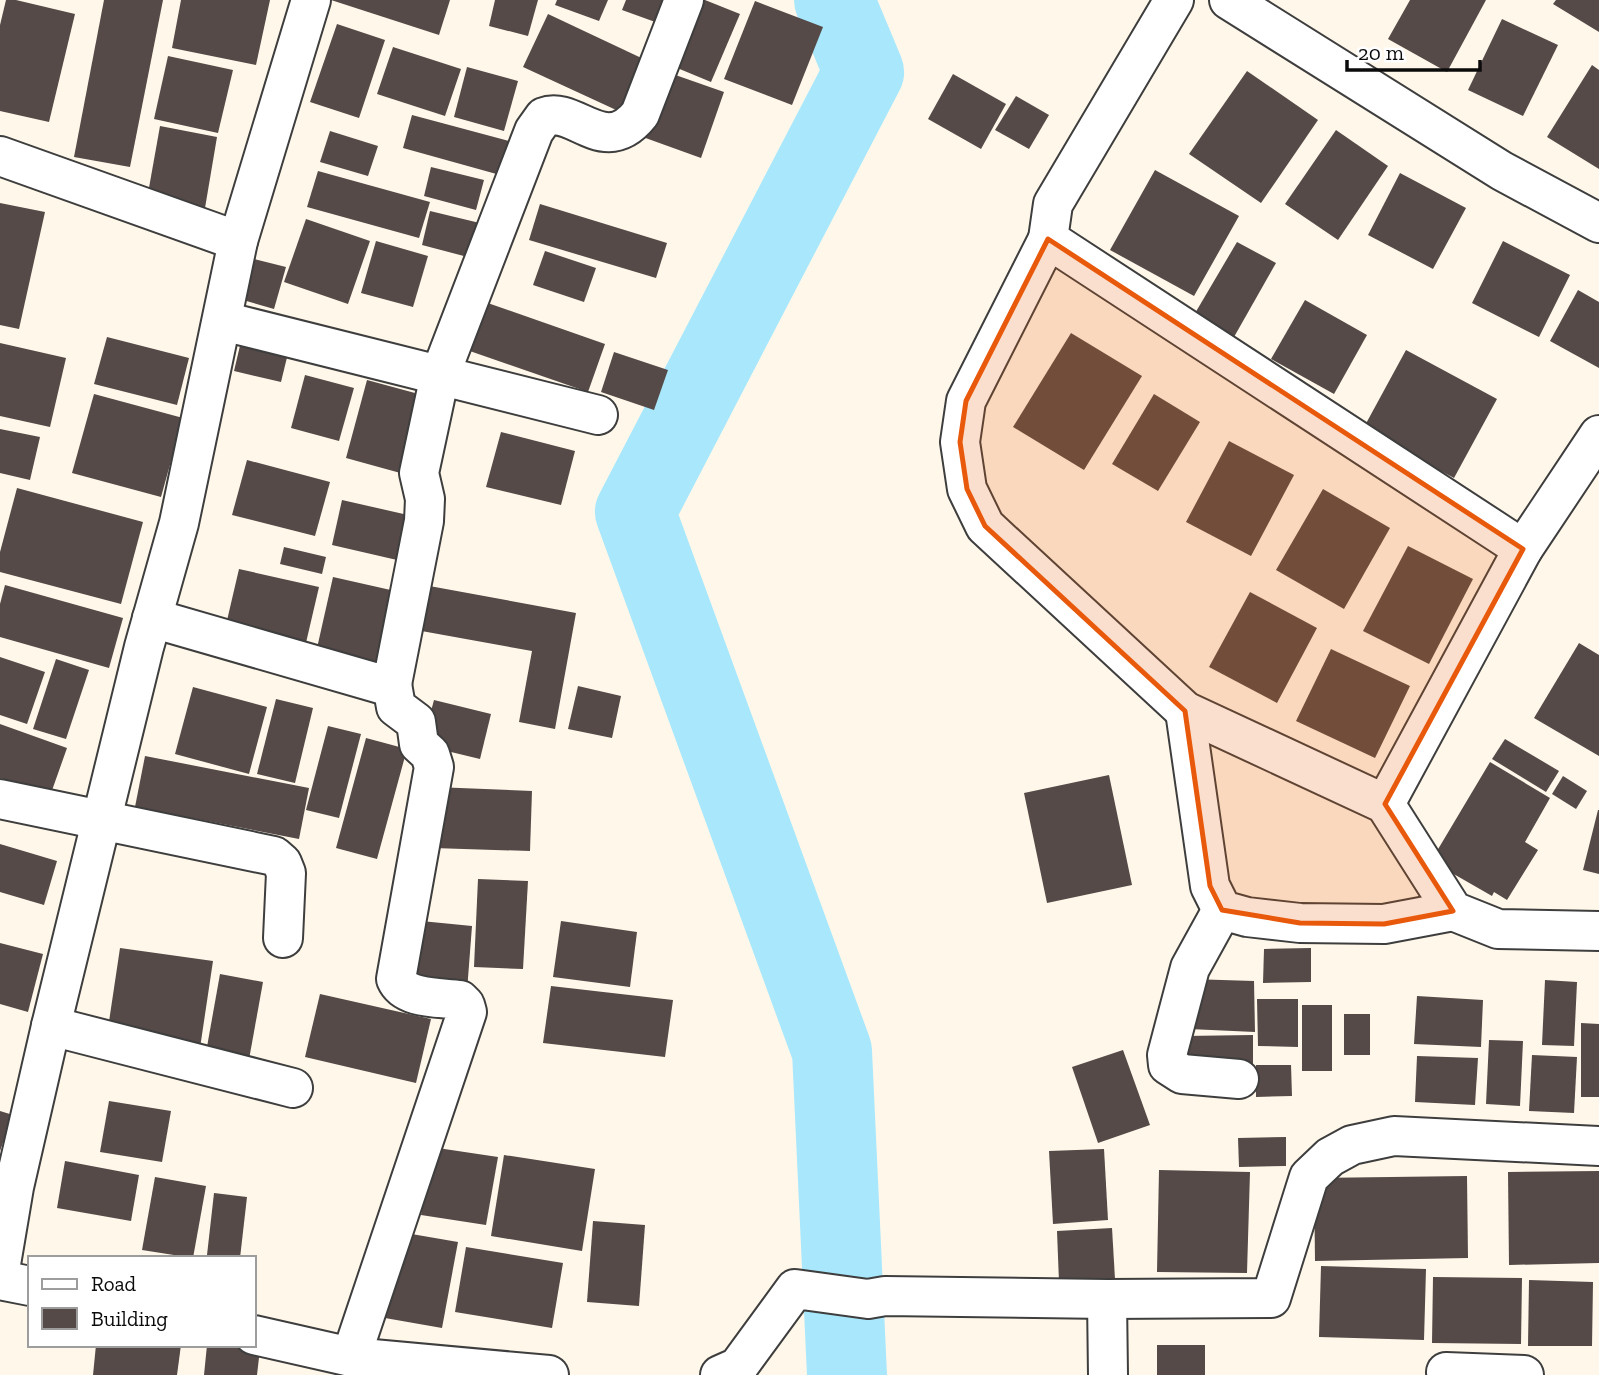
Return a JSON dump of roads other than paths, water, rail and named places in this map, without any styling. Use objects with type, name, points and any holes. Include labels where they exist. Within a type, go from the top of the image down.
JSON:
[{"type":"street","points":[[0,1270],[14,1187],[51,1026],[100,822],[179,523],[239,241],[311,0]]},
{"type":"street","points":[[351,1357],[467,1012],[460,1000],[408,993],[396,979],[433,766],[430,754],[419,744],[415,722],[396,708],[392,684],[424,521],[425,499],[419,473],[440,375],[539,122],[544,117],[556,114],[599,132],[630,126],[640,114],[684,0]]},
{"type":"street","points":[[1174,0],[1053,204],[1048,239],[966,401],[960,442],[967,489],[985,526],[1185,711],[1385,804],[1453,911]]},
{"type":"street","points":[[1229,0],[1502,171],[1599,223]]},
{"type":"street","points":[[0,156],[239,241]]},
{"type":"street","points":[[1048,239],[1523,549]]},
{"type":"street","points":[[222,321],[598,415]]},
{"type":"street","points":[[1385,804],[1523,549],[1599,435]]},
{"type":"street","points":[[152,618],[384,685],[392,684]]},
{"type":"street","points":[[1185,711],[1210,886],[1222,910],[1247,917],[1300,923],[1384,924],[1453,911],[1497,929],[1599,931]]},
{"type":"street","points":[[0,799],[100,822],[274,856],[282,863],[286,873],[283,938]]},
{"type":"street","points":[[1222,910],[1190,968],[1167,1055],[1168,1065],[1182,1074],[1239,1079]]},
{"type":"street","points":[[51,1026],[293,1088]]},
{"type":"street","points":[[720,1375],[738,1367],[795,1289],[868,1299],[885,1296],[1107,1300],[1271,1298],[1309,1177],[1330,1157],[1352,1145],[1394,1136],[1599,1146]]},
{"type":"street","points":[[0,1280],[28,1286]]},
{"type":"street","points":[[1107,1300],[1108,1375]]},
{"type":"street","points":[[256,1335],[351,1357],[549,1375]]},
{"type":"street","points":[[1446,1372],[1524,1375]]},
{"type":"waterway","points":[[834,0],[864,72],[635,512],[832,1051],[847,1375]]}]
